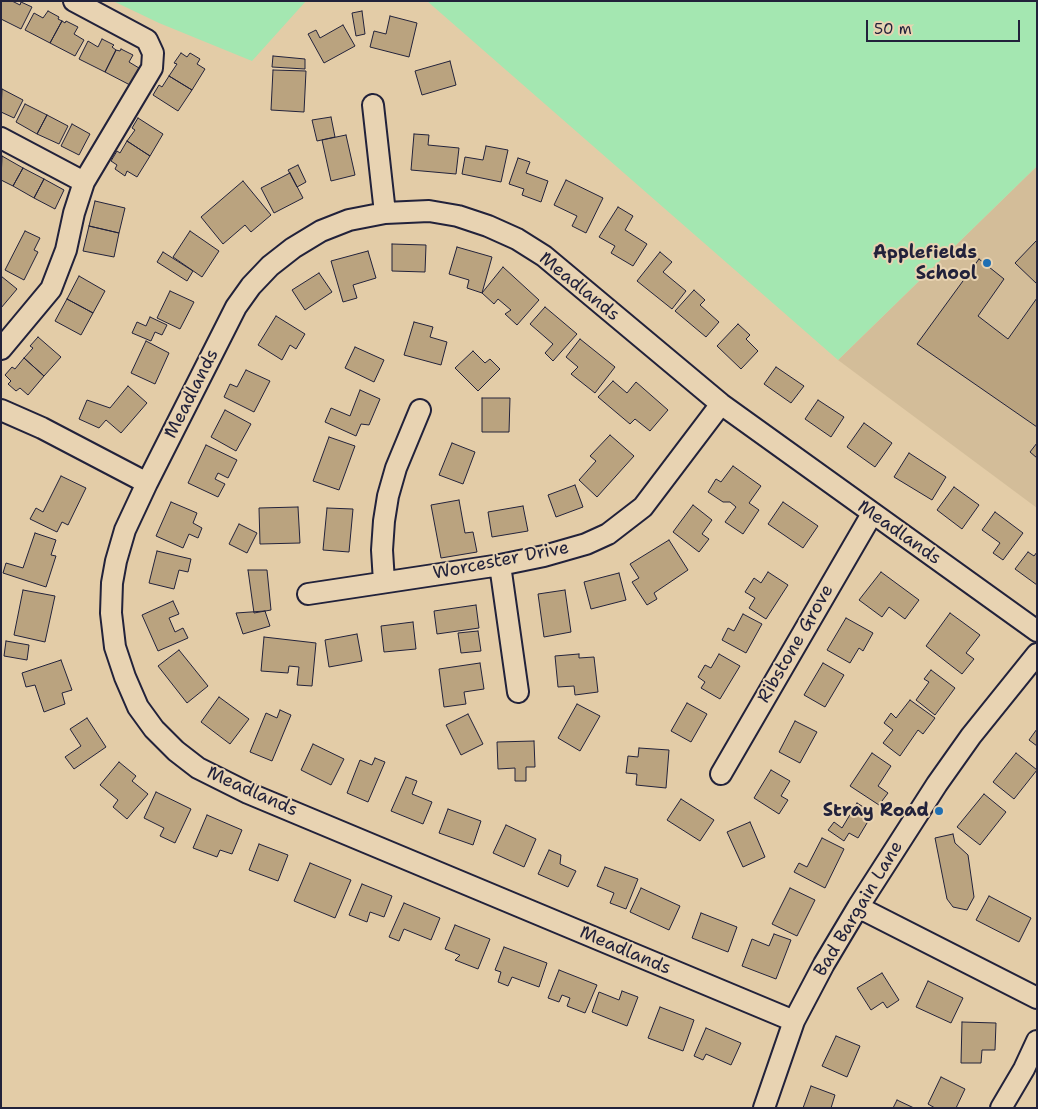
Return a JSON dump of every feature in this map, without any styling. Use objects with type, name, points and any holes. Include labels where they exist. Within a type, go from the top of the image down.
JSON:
[{"type":"street","points":[[1,350],[51,290],[66,250],[74,213],[84,182],[152,68],[153,53],[147,40],[74,1]]},
{"type":"street","points":[[373,105],[385,213]]},
{"type":"street","points":[[1,138],[84,182]]},
{"type":"street","name":"Meadlands","points":[[794,1021],[248,793],[198,768],[176,751],[154,729],[138,707],[115,647],[111,612],[112,583],[116,561],[125,530],[147,482],[236,307],[251,286],[270,266],[293,248],[321,231],[349,220],[385,213],[429,211],[458,216],[488,226],[517,239],[544,256],[721,404],[1037,631]]},
{"type":"street","name":"Worcester Drive","points":[[308,594],[500,565],[544,556],[586,544],[608,534],[643,507],[721,404]]},
{"type":"street","points":[[1,410],[42,428],[147,482]]},
{"type":"street","points":[[384,582],[382,550],[388,496],[396,468],[420,410]]},
{"type":"street","name":"Ribstone Grove","points":[[721,774],[872,514]]},
{"type":"street","points":[[500,565],[518,692]]},
{"type":"street","name":"Bad Bargain Lane","points":[[764,1108],[794,1021],[824,964],[858,907],[965,744],[1037,654]]},
{"type":"street","points":[[858,907],[1037,998]]},
{"type":"street","points":[[1001,1108],[1024,1069],[1037,1041]]},
{"type":"shaded area","name":"Applefields School","points":[[1037,166],[1037,508],[838,360]]},
{"type":"green space","points":[[113,1],[306,1],[252,61],[159,23]]},
{"type":"green space","points":[[427,1],[1037,1],[1037,166],[838,360]]},
{"type":"building","points":[[1,1],[12,1],[20,5],[21,2],[32,7],[21,29],[1,19]]},
{"type":"building","points":[[48,11],[59,17],[58,19],[62,21],[50,43],[25,30],[34,13],[43,18]]},
{"type":"building","points":[[362,11],[365,34],[356,36],[352,13]]},
{"type":"building","points":[[390,16],[417,23],[409,57],[370,47],[374,31],[386,34]]},
{"type":"building","points":[[62,21],[78,27],[74,34],[84,40],[75,56],[50,43]]},
{"type":"building","points":[[343,25],[355,46],[324,63],[308,34],[316,30],[320,38]]},
{"type":"building","points":[[102,39],[114,45],[112,47],[116,50],[105,72],[79,59],[88,41],[98,47]]},
{"type":"building","points":[[121,49],[133,55],[129,62],[139,68],[130,85],[105,72],[116,50],[120,51]]},
{"type":"building","points":[[181,53],[187,57],[190,53],[200,59],[197,64],[205,69],[192,90],[169,76],[177,64],[174,63]]},
{"type":"building","points":[[273,56],[305,59],[305,69],[272,67]]},
{"type":"building","points":[[450,61],[456,85],[422,95],[415,71]]},
{"type":"building","points":[[273,70],[306,71],[304,112],[271,110]]},
{"type":"building","points":[[169,76],[192,90],[178,111],[153,95],[159,85],[162,87]]},
{"type":"building","points":[[2,89],[23,100],[14,118],[1,112]]},
{"type":"building","points":[[25,104],[47,115],[37,134],[16,122]]},
{"type":"building","points":[[47,115],[68,126],[59,144],[37,134]]},
{"type":"building","points":[[331,117],[335,137],[317,141],[312,120]]},
{"type":"building","points":[[138,118],[163,134],[150,156],[127,141],[135,130],[132,128]]},
{"type":"building","points":[[72,124],[90,134],[79,155],[61,146]]},
{"type":"building","points":[[414,134],[429,135],[428,145],[459,148],[456,174],[411,170]]},
{"type":"building","points":[[346,135],[355,175],[331,181],[322,140]]},
{"type":"building","points":[[127,141],[150,156],[137,177],[127,171],[125,176],[115,169],[117,165],[111,161],[117,151],[120,153]]},
{"type":"building","points":[[486,146],[508,150],[501,182],[462,174],[465,157],[483,160]]},
{"type":"building","points":[[2,156],[23,168],[13,186],[1,180]]},
{"type":"building","points":[[518,158],[530,162],[526,173],[548,181],[541,202],[522,195],[524,189],[509,184]]},
{"type":"building","points":[[298,165],[306,182],[297,187],[288,170]]},
{"type":"building","points":[[23,168],[44,179],[34,198],[13,186]]},
{"type":"building","points":[[290,173],[303,198],[274,213],[261,188]]},
{"type":"building","points":[[44,179],[64,190],[55,209],[34,198]]},
{"type":"building","points":[[566,180],[603,198],[586,233],[572,226],[577,216],[554,205]]},
{"type":"building","points":[[243,181],[271,215],[251,232],[245,225],[223,244],[201,217]]},
{"type":"building","points":[[95,201],[125,208],[119,233],[89,226]]},
{"type":"building","points":[[618,207],[633,216],[625,230],[647,244],[633,266],[611,253],[615,246],[599,237]]},
{"type":"building","points":[[89,226],[119,233],[114,257],[83,251]]},
{"type":"building","points":[[25,231],[40,238],[34,250],[38,252],[24,280],[5,270]]},
{"type":"building","points":[[190,231],[219,251],[202,277],[173,257]]},
{"type":"building","points":[[1037,240],[1037,284],[1015,263]]},
{"type":"building","points":[[392,244],[426,245],[425,272],[392,271]]},
{"type":"building","points":[[457,247],[492,257],[482,293],[467,288],[469,280],[449,274]]},
{"type":"building","points":[[368,251],[376,278],[353,285],[357,298],[343,302],[331,261]]},
{"type":"building","points":[[163,252],[193,271],[187,281],[157,262]]},
{"type":"building","points":[[660,252],[672,262],[663,272],[686,291],[672,309],[637,281]]},
{"type":"building","points":[[979,259],[1004,279],[978,316],[1008,339],[1037,298],[1037,427],[917,344]]},
{"type":"building","points":[[503,267],[539,300],[517,325],[505,314],[511,310],[498,299],[494,304],[482,293]]},
{"type":"building","points":[[319,273],[332,292],[305,310],[292,290]]},
{"type":"building","points":[[1,276],[17,289],[1,308]]},
{"type":"building","points":[[79,276],[105,291],[93,313],[67,299]]},
{"type":"building","points":[[694,290],[705,300],[700,305],[719,322],[706,337],[675,311]]},
{"type":"building","points":[[170,291],[194,302],[180,329],[157,318]]},
{"type":"building","points":[[67,299],[93,313],[81,335],[55,321]]},
{"type":"building","points":[[545,307],[577,334],[553,361],[545,353],[553,344],[530,324]]},
{"type":"building","points":[[276,316],[305,334],[296,349],[290,345],[282,360],[258,345]]},
{"type":"building","points":[[150,317],[167,325],[162,335],[155,332],[151,341],[132,333],[137,322],[146,326]]},
{"type":"building","points":[[414,322],[433,327],[430,337],[447,342],[441,365],[404,355]]},
{"type":"building","points":[[738,324],[750,335],[746,339],[758,351],[741,369],[717,346]]},
{"type":"building","points":[[38,337],[61,357],[44,376],[24,358],[33,348],[30,346]]},
{"type":"building","points":[[580,339],[615,367],[595,393],[571,374],[578,367],[566,357]]},
{"type":"building","points":[[146,341],[169,353],[155,384],[131,373]]},
{"type":"building","points":[[355,347],[384,360],[374,382],[345,368]]},
{"type":"building","points":[[473,351],[485,363],[490,359],[500,369],[478,391],[455,368]]},
{"type":"building","points":[[24,358],[44,376],[28,395],[20,388],[16,391],[8,384],[11,381],[5,375],[12,367],[15,369]]},
{"type":"building","points":[[776,367],[804,386],[791,403],[764,384]]},
{"type":"building","points":[[246,370],[270,381],[254,412],[224,397],[230,384],[237,387]]},
{"type":"building","points":[[613,381],[627,393],[636,382],[668,410],[650,431],[635,419],[630,424],[598,397]]},
{"type":"building","points":[[128,386],[147,403],[121,433],[106,420],[99,428],[79,419],[87,400],[110,408]]},
{"type":"building","points":[[360,390],[380,399],[369,425],[361,424],[356,436],[325,422],[331,408],[350,416]]},
{"type":"building","points":[[482,398],[510,398],[509,432],[482,432]]},
{"type":"building","points":[[818,400],[844,417],[831,437],[805,419]]},
{"type":"building","points":[[225,410],[251,424],[236,451],[211,437]]},
{"type":"building","points":[[864,423],[892,443],[875,467],[847,447]]},
{"type":"building","points":[[610,435],[634,456],[597,497],[579,480],[596,461],[590,456]]},
{"type":"building","points":[[329,437],[355,446],[339,490],[313,481]]},
{"type":"building","points":[[452,443],[475,452],[463,484],[439,475]]},
{"type":"building","points":[[1037,443],[1037,458],[1030,452]]},
{"type":"building","points":[[206,445],[237,460],[228,478],[218,473],[215,479],[225,484],[218,497],[188,483]]},
{"type":"building","points":[[909,453],[946,477],[932,500],[894,477]]},
{"type":"building","points":[[733,466],[761,486],[749,503],[759,510],[743,534],[725,522],[736,507],[730,502],[723,502],[708,492],[716,479],[721,482]]},
{"type":"building","points":[[61,476],[86,488],[68,525],[62,522],[57,532],[30,519],[36,508],[43,512]]},
{"type":"building","points":[[575,485],[583,507],[556,517],[548,495]]},
{"type":"building","points":[[954,487],[979,505],[962,529],[937,510]]},
{"type":"building","points":[[459,500],[465,533],[473,532],[477,552],[441,558],[431,505]]},
{"type":"building","points":[[171,502],[197,513],[193,523],[202,528],[198,538],[189,534],[183,548],[156,536]]},
{"type":"building","points":[[783,502],[818,526],[803,548],[768,524]]},
{"type":"building","points":[[693,505],[712,520],[702,534],[709,539],[699,552],[673,532]]},
{"type":"building","points":[[523,506],[528,531],[492,537],[488,512]]},
{"type":"building","points":[[298,507],[300,543],[260,544],[259,508]]},
{"type":"building","points":[[327,508],[353,509],[349,552],[323,550]]},
{"type":"building","points":[[995,512],[1023,533],[1003,560],[993,553],[1000,543],[982,530]]},
{"type":"building","points":[[239,524],[257,533],[247,553],[229,544]]},
{"type":"building","points":[[35,533],[56,540],[51,555],[56,556],[46,587],[3,573],[6,563],[23,568]]},
{"type":"building","points":[[669,540],[688,570],[654,593],[657,599],[647,605],[632,582],[639,578],[630,564]]},
{"type":"building","points":[[157,551],[191,559],[188,572],[179,570],[174,589],[149,583]]},
{"type":"building","points":[[1028,552],[1034,556],[1037,552],[1037,585],[1015,569]]},
{"type":"building","points":[[248,570],[267,570],[271,610],[254,613]]},
{"type":"building","points":[[768,572],[788,585],[766,619],[749,608],[755,598],[745,592],[754,578],[761,583]]},
{"type":"building","points":[[881,572],[919,600],[905,619],[889,607],[882,617],[859,600]]},
{"type":"building","points":[[619,573],[626,600],[591,609],[584,582]]},
{"type":"building","points":[[23,590],[55,596],[45,642],[14,635]]},
{"type":"building","points":[[565,590],[571,632],[544,637],[538,594]]},
{"type":"building","points":[[173,601],[179,614],[169,618],[175,632],[183,628],[188,638],[158,651],[142,615]]},
{"type":"building","points":[[476,605],[479,628],[437,634],[434,611]]},
{"type":"building","points":[[265,611],[270,626],[243,634],[236,613]]},
{"type":"building","points":[[950,613],[980,635],[966,653],[974,659],[962,674],[926,646]]},
{"type":"building","points":[[743,614],[762,624],[746,653],[722,640],[728,628],[734,631]]},
{"type":"building","points":[[846,618],[873,633],[863,651],[859,648],[850,663],[827,650]]},
{"type":"building","points":[[413,622],[416,649],[384,652],[381,626]]},
{"type":"building","points":[[478,631],[481,651],[461,653],[458,633]]},
{"type":"building","points":[[357,634],[362,661],[329,667],[325,640]]},
{"type":"building","points":[[264,637],[316,643],[312,686],[297,685],[299,667],[289,666],[288,673],[261,671]]},
{"type":"building","points":[[6,641],[29,645],[27,660],[4,656]]},
{"type":"building","points":[[179,650],[208,686],[187,703],[158,666]]},
{"type":"building","points":[[579,654],[579,658],[594,657],[598,692],[575,695],[574,686],[558,687],[555,656]]},
{"type":"building","points":[[719,654],[740,666],[720,699],[701,688],[705,682],[698,677],[705,665],[711,668]]},
{"type":"building","points":[[61,660],[72,690],[62,693],[65,704],[44,712],[35,685],[26,687],[22,673]]},
{"type":"building","points":[[480,663],[484,689],[464,692],[466,704],[444,707],[439,669]]},
{"type":"building","points":[[823,663],[844,675],[825,707],[804,695]]},
{"type":"building","points":[[931,670],[955,688],[935,715],[916,700],[929,682],[924,679]]},
{"type":"building","points":[[219,697],[249,719],[230,744],[201,722]]},
{"type":"building","points":[[910,700],[935,718],[923,734],[918,730],[900,756],[883,743],[893,730],[884,723],[891,713],[896,718]]},
{"type":"building","points":[[687,703],[707,714],[691,742],[671,731]]},
{"type":"building","points":[[577,704],[600,716],[580,751],[558,738]]},
{"type":"building","points":[[280,710],[291,715],[272,761],[250,752],[266,713],[277,718]]},
{"type":"building","points":[[468,714],[483,744],[461,755],[446,725]]},
{"type":"building","points":[[87,718],[106,747],[74,769],[65,757],[81,746],[70,729]]},
{"type":"building","points":[[795,721],[817,732],[800,763],[779,752]]},
{"type":"building","points":[[1037,729],[1037,746],[1029,740]]},
{"type":"building","points":[[534,741],[535,767],[526,767],[526,781],[515,781],[515,768],[498,769],[497,742]]},
{"type":"building","points":[[313,744],[344,759],[331,785],[301,770]]},
{"type":"building","points":[[639,748],[669,750],[666,788],[636,785],[637,774],[626,773],[628,756],[638,757]]},
{"type":"building","points":[[872,753],[891,766],[878,786],[888,793],[879,805],[850,786]]},
{"type":"building","points":[[1016,753],[1037,770],[1014,799],[993,782]]},
{"type":"building","points":[[375,758],[385,762],[368,802],[347,793],[360,760],[372,765]]},
{"type":"building","points":[[119,762],[136,776],[132,781],[148,794],[127,819],[113,807],[118,800],[100,785]]},
{"type":"building","points":[[771,770],[790,781],[781,796],[788,800],[779,814],[754,798]]},
{"type":"building","points":[[406,777],[417,781],[412,794],[432,802],[423,824],[391,811]]},
{"type":"building","points":[[156,792],[191,809],[175,843],[160,836],[164,828],[144,818]]},
{"type":"building","points":[[984,794],[1006,812],[980,845],[957,827]]},
{"type":"building","points":[[681,799],[714,820],[700,841],[667,820]]},
{"type":"building","points":[[857,803],[873,813],[858,838],[849,833],[844,841],[828,830],[834,822],[842,828]]},
{"type":"building","points":[[448,809],[481,821],[473,845],[439,833]]},
{"type":"building","points":[[207,815],[242,830],[232,854],[220,850],[217,857],[193,848]]},
{"type":"building","points":[[750,822],[765,857],[743,867],[727,832]]},
{"type":"building","points":[[506,825],[536,839],[524,867],[493,853]]},
{"type":"building","points":[[953,834],[955,843],[968,855],[974,897],[967,910],[953,907],[947,899],[935,838]]},
{"type":"building","points":[[822,838],[844,849],[825,888],[794,872],[799,863],[807,867]]},
{"type":"building","points":[[259,844],[288,855],[278,881],[249,870]]},
{"type":"building","points":[[549,850],[561,855],[560,864],[576,871],[568,887],[538,874]]},
{"type":"building","points":[[310,863],[351,880],[335,918],[294,901]]},
{"type":"building","points":[[605,867],[638,879],[626,909],[610,903],[614,893],[597,886]]},
{"type":"building","points":[[362,884],[392,896],[384,917],[370,912],[367,922],[349,915]]},
{"type":"building","points":[[641,888],[680,906],[669,930],[630,912]]},
{"type":"building","points":[[790,888],[815,900],[797,936],[772,924]]},
{"type":"building","points":[[989,896],[1031,918],[1019,942],[976,920]]},
{"type":"building","points":[[404,903],[440,918],[431,940],[404,929],[399,941],[389,937]]},
{"type":"building","points":[[701,913],[737,927],[728,952],[692,938]]},
{"type":"building","points":[[455,925],[490,939],[478,969],[455,960],[460,955],[445,949]]},
{"type":"building","points":[[774,934],[791,940],[776,979],[742,966],[752,939],[769,946]]},
{"type":"building","points":[[504,947],[547,963],[539,987],[512,977],[508,986],[498,982],[501,972],[495,970]]},
{"type":"building","points":[[559,970],[597,985],[585,1013],[567,1006],[570,998],[562,995],[559,1002],[548,998]]},
{"type":"building","points":[[882,973],[899,1000],[887,1008],[883,1002],[871,1010],[857,988]]},
{"type":"building","points":[[928,981],[963,998],[951,1023],[916,1007]]},
{"type":"building","points":[[622,991],[638,997],[627,1026],[592,1012],[599,992],[619,1000]]},
{"type":"building","points":[[660,1007],[694,1020],[683,1051],[648,1038]]},
{"type":"building","points":[[962,1022],[996,1023],[995,1050],[982,1050],[981,1063],[961,1063]]},
{"type":"building","points":[[706,1028],[741,1043],[731,1065],[706,1054],[703,1060],[694,1056]]},
{"type":"building","points":[[836,1036],[860,1046],[847,1077],[822,1066]]},
{"type":"building","points":[[941,1077],[965,1089],[956,1108],[935,1108],[928,1104]]},
{"type":"building","points":[[811,1086],[835,1095],[831,1108],[803,1108]]},
{"type":"building","points":[[897,1100],[914,1108],[893,1108]]},
{"type":"place","name":"Applefields School","points":[[987,263]]},
{"type":"place","name":"Stray Road","points":[[939,811]]}]
